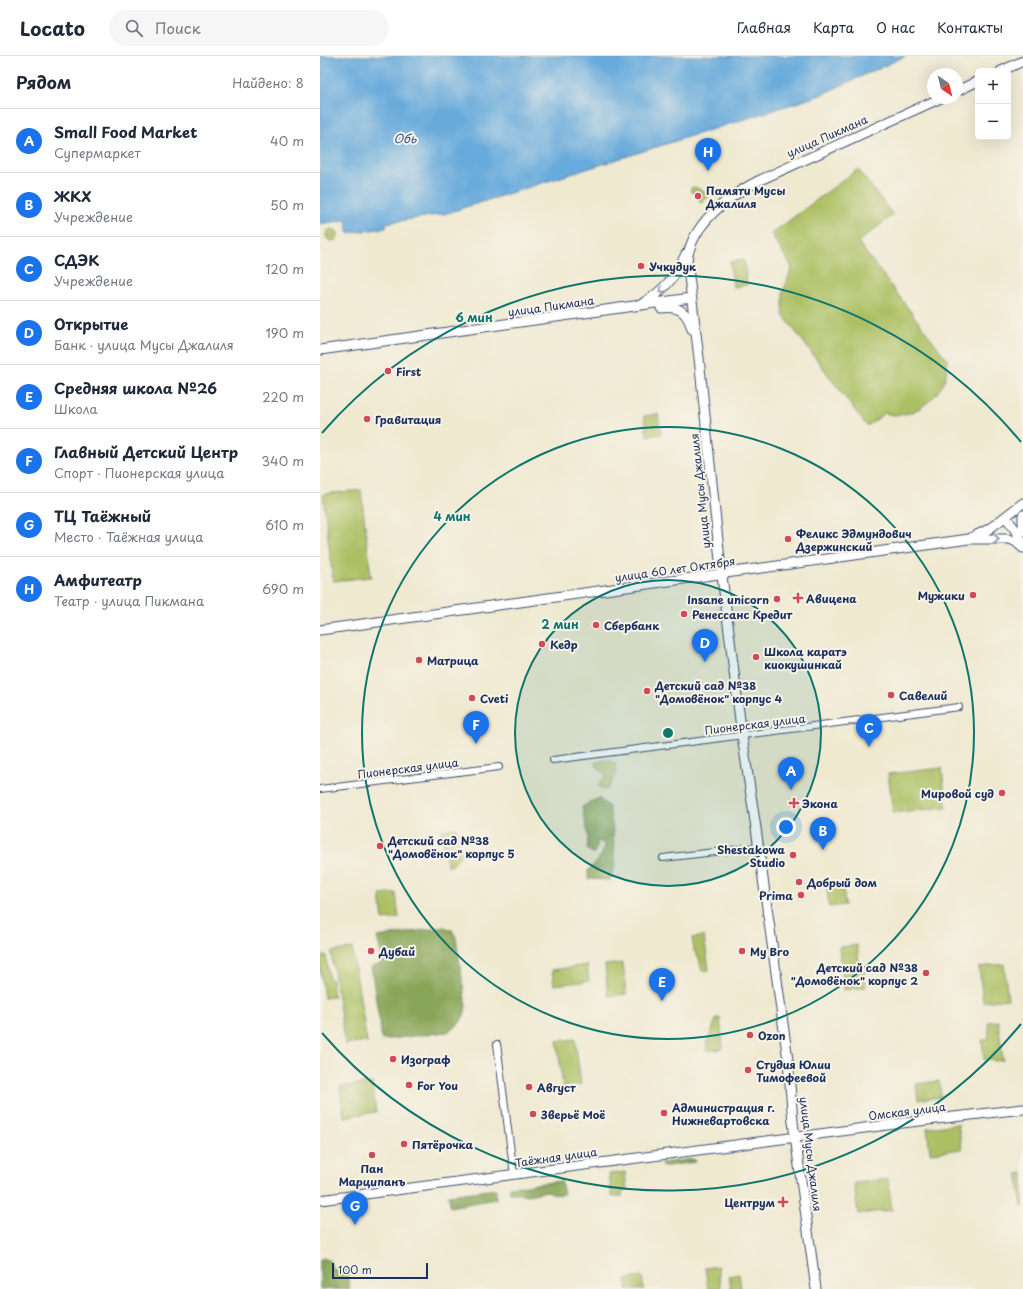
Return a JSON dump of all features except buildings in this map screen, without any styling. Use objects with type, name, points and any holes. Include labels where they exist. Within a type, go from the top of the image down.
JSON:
[{"type":"street","points":[[1008,68],[1023,61]]},
{"type":"street","points":[[963,88],[975,82]]},
{"type":"street","name":"улица Пикмана","points":[[687,260],[690,246],[708,219],[728,199],[743,189],[928,104]]},
{"type":"street","points":[[638,306],[656,295],[669,283],[679,269],[690,246]]},
{"type":"street","name":"улица Мусы Джалиля","points":[[687,260],[722,574],[742,736],[788,1060],[795,1138],[816,1289]]},
{"type":"street","name":"улица Пикмана","points":[[320,350],[691,298]]},
{"type":"street","points":[[638,306],[649,309],[671,307],[680,310],[690,323],[697,344]]},
{"type":"street","name":"улица 60 лет Октября","points":[[320,630],[969,539],[989,529],[1023,503]]},
{"type":"street","points":[[1023,515],[1023,531]]},
{"type":"street","points":[[1006,517],[1019,535],[1023,547]]},
{"type":"street","points":[[969,539],[1008,539],[1015,541],[1023,547]]},
{"type":"street","name":"Пионерская улица","points":[[553,760],[959,707]]},
{"type":"street","name":"Пионерская улица","points":[[320,789],[498,767]]},
{"type":"street","points":[[663,858],[758,848]]},
{"type":"street","points":[[497,1044],[514,1175]]},
{"type":"street","name":"Омская улица","points":[[795,1138],[1023,1109]]},
{"type":"street","name":"Таёжная улица","points":[[320,1200],[795,1138]]},
{"type":"green space","points":[[858,169],[893,215],[858,242],[948,361],[947,371],[942,386],[932,399],[925,405],[910,413],[902,415],[885,413],[869,425],[866,425],[783,315],[783,292],[792,267],[771,234]]},
{"type":"green space","points":[[695,187],[710,195],[702,203],[699,202],[700,196],[691,191],[691,188]]},
{"type":"green space","points":[[334,229],[337,230],[337,240],[330,241],[327,240],[326,233],[327,230]]},
{"type":"green space","points":[[744,260],[747,285],[733,287],[730,262]]},
{"type":"green space","points":[[658,414],[661,434],[647,436],[644,416]]},
{"type":"green space","points":[[361,490],[371,577],[333,581],[323,494]]},
{"type":"green space","points":[[606,760],[615,763],[617,774],[607,790],[598,786],[606,775],[596,766],[595,762]]},
{"type":"green space","points":[[942,768],[946,807],[893,813],[888,774]]},
{"type":"green space","points":[[599,798],[609,807],[613,829],[615,867],[610,880],[588,879],[588,870],[603,852],[605,844],[597,841],[597,848],[593,854],[587,849],[588,836],[582,807]]},
{"type":"green space","points":[[457,828],[461,854],[452,866],[447,866],[442,830]]},
{"type":"green space","points":[[843,886],[845,905],[829,907],[827,889]]},
{"type":"green space","points":[[396,893],[399,918],[383,920],[380,895]]},
{"type":"green space","points":[[444,927],[452,930],[456,937],[466,1006],[463,1019],[447,1032],[382,1040],[371,967],[381,964],[381,954],[377,937]]},
{"type":"green space","points":[[704,936],[709,970],[702,971],[699,958],[694,951],[692,938]]},
{"type":"green space","points":[[857,945],[860,970],[864,970],[866,987],[844,990],[839,947]]},
{"type":"green space","points":[[352,948],[367,1042],[345,1044],[331,952]]},
{"type":"green space","points":[[326,955],[329,979],[332,979],[334,997],[324,998],[320,956]]},
{"type":"green space","points":[[623,963],[626,994],[608,996],[605,965]]},
{"type":"green space","points":[[1004,964],[1008,999],[983,1002],[979,967]]},
{"type":"green space","points":[[587,965],[589,981],[554,985],[552,970]]},
{"type":"green space","points":[[716,1018],[720,1018],[723,1047],[722,1049],[707,1051],[709,1039]]},
{"type":"green space","points":[[998,1021],[1003,1060],[984,1060],[982,1040],[989,1039],[989,1022]]},
{"type":"green space","points":[[575,1039],[581,1084],[563,1087],[557,1041]]},
{"type":"green space","points":[[939,1081],[941,1097],[918,1100],[916,1084]]},
{"type":"green space","points":[[372,1083],[376,1112],[344,1117],[340,1087]]},
{"type":"green space","points":[[958,1124],[962,1149],[930,1153],[927,1128]]},
{"type":"green space","points":[[694,1159],[695,1162],[662,1167],[661,1163]]},
{"type":"green space","points":[[625,1172],[627,1191],[622,1192],[622,1196],[612,1197],[609,1174]]},
{"type":"green space","points":[[1023,1173],[1023,1206],[1022,1206],[1017,1174]]},
{"type":"green space","points":[[888,1179],[892,1210],[858,1214],[854,1183]]},
{"type":"green space","points":[[561,1181],[564,1194],[559,1195],[547,1191],[528,1195],[510,1193],[509,1187]]},
{"type":"green space","points":[[496,1189],[496,1199],[450,1207],[449,1195]]},
{"type":"green space","points":[[323,1258],[329,1260],[334,1270],[346,1269],[350,1289],[320,1289],[320,1260]]},
{"type":"green space","points":[[718,1266],[721,1289],[708,1289],[705,1268]]},
{"type":"green space","points":[[739,1274],[741,1289],[731,1289],[729,1276]]},
{"type":"green space","points":[[642,1277],[644,1289],[627,1289],[626,1279]]},
{"type":"water","name":"Обь","points":[[320,56],[906,56],[818,96],[444,214],[386,223],[386,228],[348,233],[346,220],[320,224]]},
{"type":"place","name":"Амфитеатр","points":[[708,171]]},
{"type":"place","name":"Памяти Мусы Джалиля","points":[[698,196]]},
{"type":"place","name":"Учкудук","points":[[641,266]]},
{"type":"place","name":"First","points":[[388,371]]},
{"type":"place","name":"Гравитация","points":[[367,419]]},
{"type":"place","name":"Феликс Эдмундович Дзержинский","points":[[788,539]]},
{"type":"place","name":"Мужики","points":[[973,595]]},
{"type":"place","name":"Авицена","points":[[798,598]]},
{"type":"place","name":"Insane unicorn","points":[[777,599]]},
{"type":"place","name":"Ренессанс Кредит","points":[[684,614]]},
{"type":"place","name":"Сбербанк","points":[[596,625]]},
{"type":"place","name":"Кедр","points":[[542,644]]},
{"type":"place","name":"Школа каратэ киокушинкай","points":[[756,657]]},
{"type":"place","name":"Матрица","points":[[419,660]]},
{"type":"place","name":"Открытие","points":[[705,662]]},
{"type":"place","name":"Детский сад №38 \"Домовёнок\" корпус 4","points":[[647,691]]},
{"type":"place","name":"Савелий","points":[[891,695]]},
{"type":"place","name":"Cveti","points":[[472,698]]},
{"type":"place","name":"Главный Детский Центр","points":[[476,744]]},
{"type":"place","name":"СДЭК","points":[[869,747]]},
{"type":"place","name":"Small Food Market","points":[[791,790]]},
{"type":"place","name":"Мировой суд","points":[[1002,793]]},
{"type":"place","name":"Экона","points":[[794,803]]},
{"type":"place","name":"Детский сад №38 \"Домовёнок\" корпус 5","points":[[380,846]]},
{"type":"place","name":"ЖКХ","points":[[823,850]]},
{"type":"place","name":"Shestakowa Studio","points":[[793,855]]},
{"type":"place","name":"Добрый дом","points":[[799,882]]},
{"type":"place","name":"Prima","points":[[801,895]]},
{"type":"place","name":"Дубай","points":[[371,951]]},
{"type":"place","name":"My Bro","points":[[742,951]]},
{"type":"place","name":"Детский сад №38 \"Домовёнок\" корпус 2","points":[[926,973]]},
{"type":"place","name":"Средняя школа №26","points":[[662,1001]]},
{"type":"place","name":"Ozon","points":[[750,1035]]},
{"type":"place","name":"Изограф","points":[[393,1059]]},
{"type":"place","name":"Студия Юлии Тимофеевой","points":[[748,1070]]},
{"type":"place","name":"For You","points":[[409,1085]]},
{"type":"place","name":"Август","points":[[529,1087]]},
{"type":"place","name":"Администрация г. Нижневартовска","points":[[664,1113]]},
{"type":"place","name":"Зверьё Моё","points":[[533,1114]]},
{"type":"place","name":"Пятёрочка","points":[[404,1144]]},
{"type":"place","name":"Пан Марципанъ","points":[[372,1155]]},
{"type":"place","name":"Центрум","points":[[783,1202]]},
{"type":"place","name":"ТЦ Таёжный","points":[[355,1225]]}]
